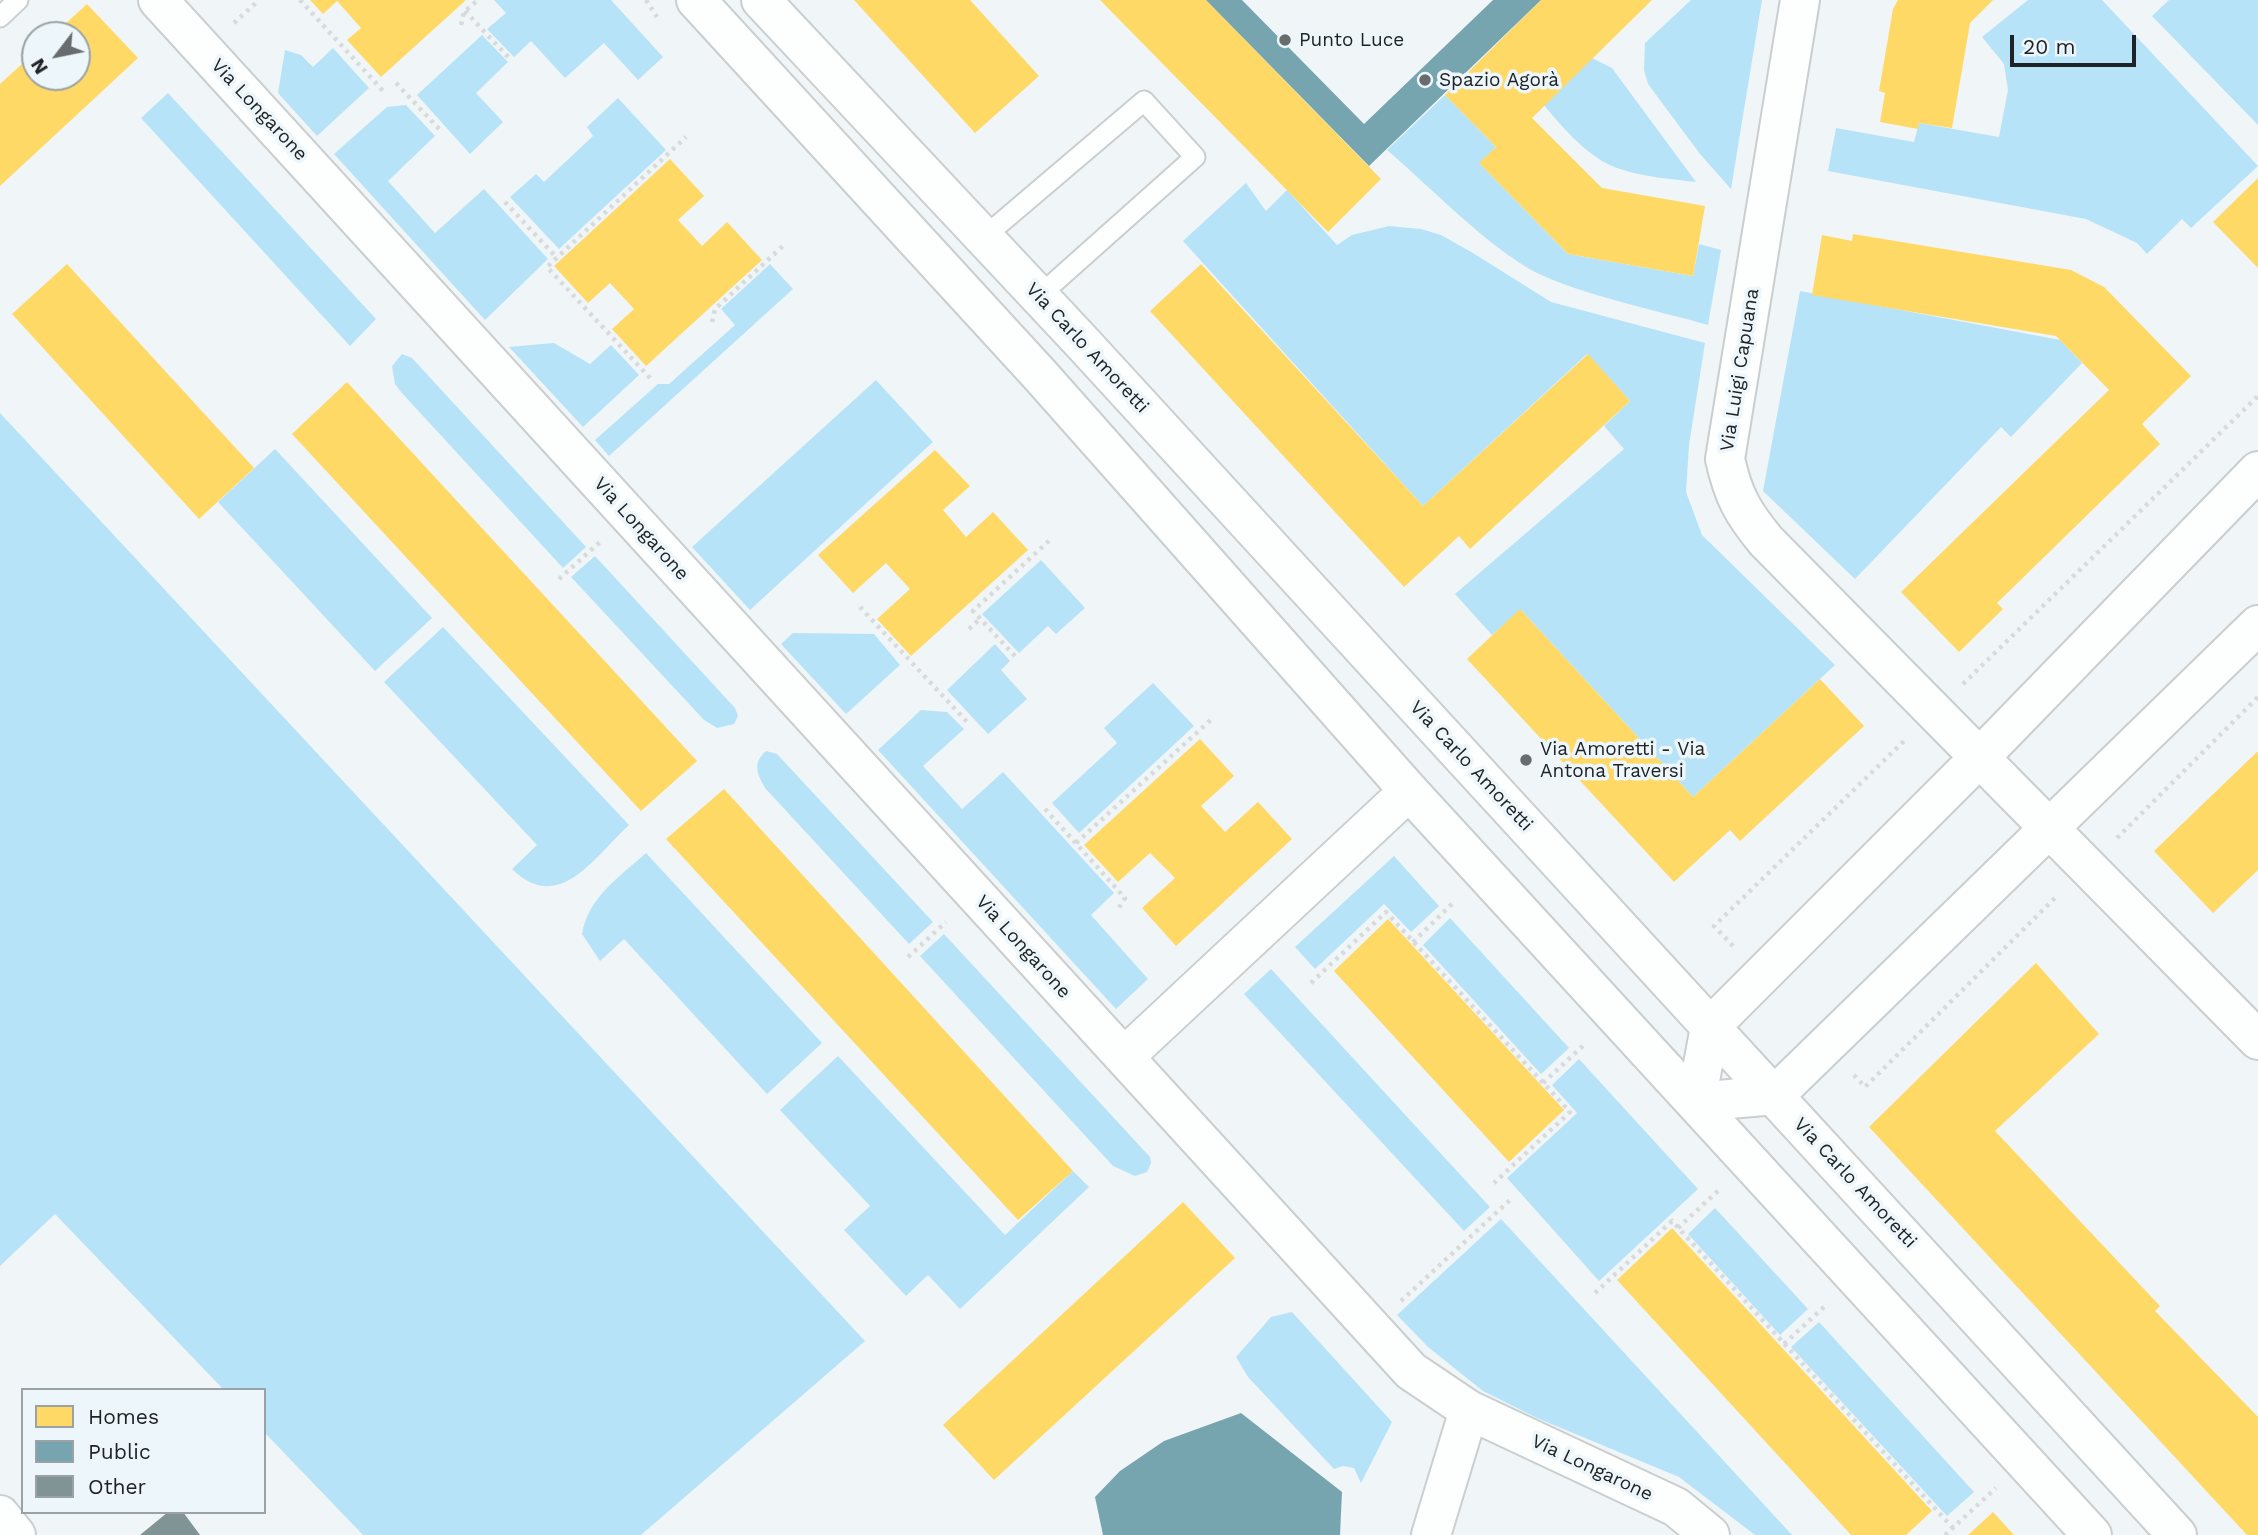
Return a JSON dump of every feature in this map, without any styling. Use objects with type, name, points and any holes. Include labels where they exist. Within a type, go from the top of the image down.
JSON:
[{"type":"street","name":"Via Longarone","points":[[158,0],[1411,1371],[1469,1410],[1676,1507],[1710,1535]]},
{"type":"street","points":[[696,0],[1041,374],[1409,791],[2092,1535]]},
{"type":"street","name":"Via Carlo Amoretti","points":[[761,0],[1039,296],[2177,1535]]},
{"type":"street","name":"Via Luigi Capuana","points":[[1800,0],[1725,459],[1731,488],[1741,510],[1766,541],[1947,699],[1980,757],[2258,1040]]},
{"type":"street","points":[[1696,1102],[1710,1027],[1980,757],[2258,471]]},
{"type":"street","points":[[1696,1102],[1775,1095],[2258,625]]},
{"type":"street","points":[[1124,1057],[1409,791]]},
{"type":"street","points":[[1431,1535],[1469,1410]]},
{"type":"street","points":[[0,1515],[16,1535]]},
{"type":"lane","points":[[0,16],[18,0]]},
{"type":"lane","points":[[984,237],[1144,101],[1195,157],[1039,296]]},
{"type":"path","points":[[300,0],[385,93]]},
{"type":"path","points":[[461,25],[465,11],[478,0]]},
{"type":"path","points":[[646,0],[661,22]]},
{"type":"path","points":[[465,11],[511,60]]},
{"type":"path","points":[[396,83],[441,131]]},
{"type":"path","points":[[650,379],[547,267],[686,137]]},
{"type":"path","points":[[505,202],[557,258]]},
{"type":"path","points":[[712,321],[715,309],[784,245]]},
{"type":"path","points":[[1761,976],[1714,926],[2258,396]]},
{"type":"path","points":[[559,579],[629,515]]},
{"type":"path","points":[[1015,656],[973,611],[1052,538]]},
{"type":"path","points":[[860,607],[969,724]]},
{"type":"path","points":[[969,629],[980,619]]},
{"type":"path","points":[[2114,841],[2258,697]]},
{"type":"path","points":[[1076,844],[1214,717]]},
{"type":"path","points":[[1045,809],[1125,898],[1116,911]]},
{"type":"path","points":[[1825,1044],[1866,1087],[2060,893]]},
{"type":"path","points":[[908,957],[975,894]]},
{"type":"path","points":[[1413,942],[1460,896]]},
{"type":"path","points":[[1311,983],[1386,912],[1570,1112],[1494,1183]]},
{"type":"path","points":[[1542,1083],[1591,1038]]},
{"type":"path","points":[[1678,1228],[1725,1184]]},
{"type":"path","points":[[1372,1328],[1510,1200]]},
{"type":"path","points":[[1595,1293],[1672,1222],[1953,1528]]},
{"type":"path","points":[[1784,1344],[1832,1299]]},
{"type":"path","points":[[1945,1535],[2025,1462]]},
{"type":"shaded area","points":[[494,0],[611,0],[663,57],[638,80],[604,43],[565,78],[531,41],[514,57],[487,29],[506,13]]},
{"type":"shaded area","points":[[1691,0],[1762,0],[1731,189],[1700,154],[1648,84],[1644,70],[1645,43]]},
{"type":"shaded area","points":[[2028,0],[2102,0],[2258,166],[2191,228],[2182,219],[2147,254],[2137,243],[2086,219],[1828,171],[1836,128],[1914,142],[1919,123],[1999,137],[2008,90],[2004,64],[1982,37]]},
{"type":"shaded area","points":[[2169,0],[2258,0],[2258,125],[2152,16]]},
{"type":"shaded area","points":[[482,35],[508,62],[476,93],[503,122],[470,154],[417,95]]},
{"type":"shaded area","points":[[333,48],[369,88],[317,136],[278,93],[285,50],[301,55],[313,67]]},
{"type":"shaded area","points":[[1592,58],[1612,68],[1696,182],[1638,174],[1609,165],[1588,151],[1551,114],[1544,105]]},
{"type":"shaded area","points":[[168,93],[376,319],[350,346],[141,118]]},
{"type":"shaded area","points":[[1445,95],[1496,147],[1480,164],[1568,254],[1693,276],[1699,244],[1721,250],[1708,325],[1597,295],[1535,272],[1498,247],[1459,215],[1387,150]]},
{"type":"shaded area","points":[[618,98],[666,150],[559,249],[510,197],[536,174],[544,182],[593,136],[587,127]]},
{"type":"shaded area","points":[[406,105],[435,136],[388,181],[435,233],[484,189],[548,259],[485,320],[334,154],[387,107]]},
{"type":"shaded area","points":[[1246,183],[1266,211],[1287,190],[1337,245],[1352,235],[1389,226],[1421,229],[1441,235],[1551,302],[1705,343],[1689,445],[1686,492],[1702,535],[1835,665],[1693,797],[1521,610],[1492,635],[1455,594],[1624,449],[1604,426],[1630,401],[1587,354],[1423,506],[1183,241]]},
{"type":"shaded area","points":[[770,264],[793,289],[609,456],[595,440],[658,384],[669,384],[735,325],[721,309]]},
{"type":"shaded area","points":[[1800,291],[2060,340],[2082,363],[2011,437],[2001,427],[1855,579],[1763,491]]},
{"type":"shaded area","points":[[554,343],[590,364],[611,345],[639,375],[583,427],[509,347]]},
{"type":"shaded area","points":[[402,354],[412,358],[586,547],[563,568],[401,392],[395,384],[392,366]]},
{"type":"shaded area","points":[[876,380],[933,442],[750,610],[692,547]]},
{"type":"shaded area","points":[[0,413],[865,1341],[641,1535],[363,1535],[266,1434],[266,1388],[222,1388],[55,1214],[0,1266]]},
{"type":"shaded area","points":[[275,449],[432,618],[375,671],[218,502]]},
{"type":"shaded area","points":[[595,556],[735,708],[738,716],[734,724],[717,728],[704,720],[571,577]]},
{"type":"shaded area","points":[[1041,560],[1085,608],[1056,634],[1048,626],[1019,653],[982,614]]},
{"type":"shaded area","points":[[443,627],[629,825],[575,877],[560,884],[545,886],[529,882],[512,869],[537,845],[384,682]]},
{"type":"shaded area","points":[[793,633],[874,634],[900,665],[846,714],[781,644]]},
{"type":"shaded area","points":[[995,644],[1010,661],[1001,670],[1027,699],[988,734],[947,690]]},
{"type":"shaded area","points":[[1153,683],[1194,726],[1079,833],[1052,803],[1117,743],[1104,728]]},
{"type":"shaded area","points":[[921,710],[947,712],[964,729],[923,766],[962,809],[1003,772],[1114,893],[1091,915],[1148,979],[1116,1009],[878,750]]},
{"type":"shaded area","points":[[766,751],[777,754],[933,922],[909,944],[766,789],[760,779],[757,765]]},
{"type":"shaded area","points":[[646,853],[822,1043],[767,1094],[624,939],[600,961],[582,934],[585,921],[598,899]]},
{"type":"shaded area","points":[[1394,856],[1439,906],[1411,932],[1384,904],[1315,969],[1295,947]]},
{"type":"shaded area","points":[[1450,918],[1569,1048],[1541,1074],[1423,945]]},
{"type":"shaded area","points":[[944,934],[1150,1157],[1151,1163],[1147,1172],[1135,1176],[1113,1166],[920,956]]},
{"type":"shaded area","points":[[1271,969],[1490,1207],[1464,1231],[1244,994]]},
{"type":"shaded area","points":[[838,1056],[1005,1235],[1073,1171],[1089,1187],[960,1309],[928,1275],[906,1296],[844,1230],[870,1206],[780,1110]]},
{"type":"shaded area","points":[[1579,1059],[1698,1189],[1599,1281],[1507,1178],[1577,1113],[1552,1085]]},
{"type":"shaded area","points":[[1715,1208],[1808,1309],[1780,1335],[1688,1234]]},
{"type":"shaded area","points":[[1501,1219],[1792,1535],[1755,1535],[1679,1477],[1537,1418],[1483,1391],[1428,1347],[1397,1315]]},
{"type":"shaded area","points":[[1292,1312],[1392,1422],[1361,1483],[1354,1468],[1343,1466],[1334,1469],[1248,1377],[1236,1357],[1271,1317]]},
{"type":"shaded area","points":[[1819,1322],[1974,1492],[1947,1516],[1791,1347]]},
{"type":"building: Homes","points":[[310,0],[466,0],[381,77],[347,40],[361,28],[337,1],[323,14]]},
{"type":"building: Homes","points":[[854,0],[970,0],[1039,76],[975,133]]},
{"type":"building: Homes","points":[[1100,0],[1206,0],[1381,179],[1328,232]]},
{"type":"building: Homes","points":[[1541,0],[1652,0],[1532,118],[1602,188],[1705,206],[1693,276],[1568,254],[1479,163],[1496,147],[1445,95]]},
{"type":"building: Homes","points":[[1898,0],[1993,0],[1970,23],[1952,128],[1919,123],[1918,129],[1880,122],[1885,93],[1879,91],[1893,9]]},
{"type":"building: Homes","points":[[87,4],[138,58],[0,186],[0,84],[21,65],[21,91],[91,91],[91,21],[68,21]]},
{"type":"building: Homes","points":[[670,159],[704,196],[678,220],[702,246],[727,222],[762,260],[646,366],[612,329],[634,309],[610,283],[588,303],[554,266]]},
{"type":"building: Homes","points":[[2258,178],[2258,268],[2213,222]]},
{"type":"building: Homes","points":[[1853,234],[2071,270],[2104,287],[2191,376],[2142,424],[2160,444],[1997,603],[2003,609],[1959,652],[1901,592],[2109,390],[2056,336],[1812,295],[1822,235],[1852,241]]},
{"type":"building: Homes","points":[[67,264],[254,468],[199,519],[12,314]]},
{"type":"building: Homes","points":[[1201,264],[1423,506],[1588,354],[1630,401],[1470,549],[1459,536],[1404,587],[1150,311]]},
{"type":"building: Homes","points":[[347,382],[697,761],[641,811],[292,434]]},
{"type":"building: Homes","points":[[935,450],[970,486],[943,510],[966,537],[993,512],[1028,550],[911,656],[877,619],[910,589],[886,563],[853,593],[818,555]]},
{"type":"building: Homes","points":[[1520,609],[1693,797],[1820,679],[1864,726],[1740,841],[1730,830],[1674,882],[1467,659]]},
{"type":"building: Homes","points":[[1200,739],[1234,776],[1201,806],[1225,832],[1258,802],[1292,839],[1176,946],[1142,908],[1175,878],[1150,853],[1118,882],[1084,845]]},
{"type":"building: Homes","points":[[2258,751],[2258,870],[2213,913],[2154,851]]},
{"type":"building: Homes","points":[[724,789],[1073,1171],[1018,1220],[666,839]]},
{"type":"building: Homes","points":[[1388,919],[1564,1110],[1509,1162],[1334,971]]},
{"type":"building: Homes","points":[[2036,963],[2099,1034],[1995,1131],[2160,1306],[2155,1311],[2258,1417],[2258,1535],[2247,1535],[1869,1127]]},
{"type":"building: Homes","points":[[1183,1202],[1235,1258],[994,1480],[943,1425]]},
{"type":"building: Homes","points":[[1672,1228],[1932,1511],[1906,1535],[1851,1535],[1617,1280]]},
{"type":"building: Homes","points":[[1993,1512],[2014,1535],[1968,1535]]},
{"type":"building: Public","points":[[1206,0],[1242,0],[1364,124],[1493,0],[1541,0],[1369,166]]},
{"type":"building: Public","points":[[1241,1413],[1342,1492],[1340,1535],[1103,1535],[1095,1497],[1120,1471],[1164,1441]]},
{"type":"building: Other","points":[[166,1514],[184,1514],[200,1535],[140,1535]]},
{"type":"place","name":"Punto Luce","points":[[1285,40]]},
{"type":"place","name":"Spazio Agorà","points":[[1425,80]]},
{"type":"place","name":"Via Amoretti - Via Antona Traversi","points":[[1526,760]]}]
